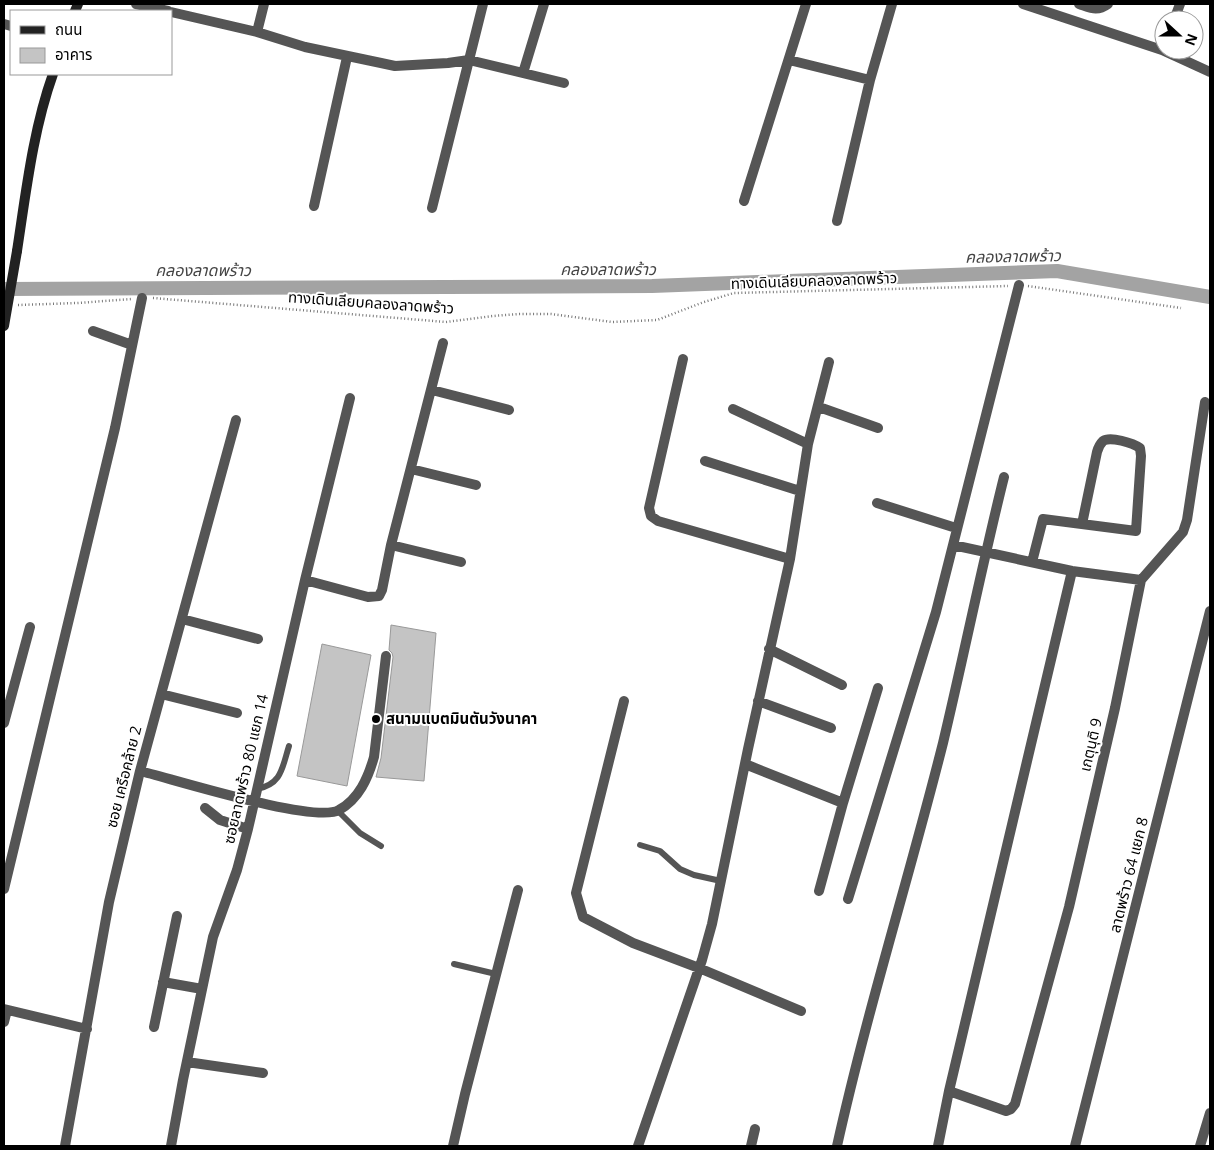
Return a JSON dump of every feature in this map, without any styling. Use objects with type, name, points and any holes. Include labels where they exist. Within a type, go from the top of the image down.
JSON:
[{"type":"street","points":[[136,4],[162,10]]},
{"type":"street","points":[[257,32],[264,4]]},
{"type":"street","points":[[432,208],[483,4]]},
{"type":"street","points":[[524,73],[544,4]]},
{"type":"street","points":[[744,202],[806,4]]},
{"type":"street","points":[[837,221],[870,80],[892,4]]},
{"type":"street","points":[[1023,4],[1154,44]]},
{"type":"street","points":[[1079,4],[1101,9],[1108,4]]},
{"type":"street","points":[[172,12],[257,32],[305,47],[395,66],[468,60],[564,83]]},
{"type":"street","points":[[314,206],[347,57]]},
{"type":"street","points":[[788,60],[870,80]]},
{"type":"street","points":[[1187,60],[1210,72]]},
{"type":"street","points":[[4,327],[31,160],[48,87],[53,75]]},
{"type":"street","points":[[848,899],[936,612],[1019,285]]},
{"type":"street","points":[[4,889],[112,437],[142,298]]},
{"type":"street","points":[[93,331],[132,345]]},
{"type":"street","points":[[305,580],[368,596],[379,596],[443,343]]},
{"type":"street","points":[[684,359],[649,508],[651,516],[658,521],[790,559]]},
{"type":"street","points":[[638,1146],[699,968],[712,924],[769,649],[790,559],[808,444],[829,362]]},
{"type":"street","points":[[432,390],[509,410]]},
{"type":"street","name":"ซอยลาดพร้าว 80 แยก 14","points":[[171,1146],[213,937],[237,870],[248,829],[305,580],[350,398]]},
{"type":"street","name":"เกตุนุติ 9","points":[[949,1090],[1006,1111],[1012,1109],[1015,1104],[1069,907],[1115,708],[1141,580],[1183,532],[1187,520],[1205,402]]},
{"type":"street","points":[[819,407],[878,428]]},
{"type":"street","points":[[733,409],[808,444]]},
{"type":"street","name":"ซอย เครือคล้าย 2","points":[[65,1146],[109,902],[140,770],[236,420]]},
{"type":"street","points":[[1032,562],[1043,519],[1136,531],[1141,456],[1140,448],[1134,443],[1107,439],[1101,442],[1096,452],[1082,524]]},
{"type":"street","points":[[705,461],[800,491]]},
{"type":"street","points":[[411,469],[476,485]]},
{"type":"street","points":[[837,1146],[942,743],[1004,477]]},
{"type":"street","points":[[877,503],[956,528]]},
{"type":"street","points":[[391,545],[461,562]]},
{"type":"street","points":[[953,545],[1072,571],[1141,580]]},
{"type":"street","points":[[938,1146],[949,1090],[1072,571]]},
{"type":"street","name":"ลาดพร้าว 64 แยก 8","points":[[1076,1146],[1210,611]]},
{"type":"street","points":[[182,618],[258,639]]},
{"type":"street","points":[[4,723],[30,627]]},
{"type":"street","points":[[769,649],[842,685]]},
{"type":"street","points":[[140,770],[255,801],[306,812],[328,814],[338,811],[353,799],[363,786],[370,772],[374,757],[386,656]]},
{"type":"street","points":[[819,891],[843,803],[878,688]]},
{"type":"street","points":[[162,694],[237,713]]},
{"type":"street","points":[[624,701],[576,893],[583,917],[633,942],[801,1011]]},
{"type":"street","points":[[758,701],[831,728]]},
{"type":"street","points":[[745,764],[843,803]]},
{"type":"street","points":[[205,808],[220,820],[248,829]]},
{"type":"street","points":[[453,1146],[518,890]]},
{"type":"street","points":[[154,1027],[177,916]]},
{"type":"street","points":[[163,982],[202,989]]},
{"type":"street","points":[[4,1022],[5,1009],[86,1029]]},
{"type":"street","points":[[187,1062],[263,1072]]},
{"type":"street","points":[[1200,1146],[1210,1115]]},
{"type":"street","points":[[751,1146],[755,1129]]},
{"type":"lane","points":[[258,789],[275,783],[289,746]]},
{"type":"lane","points":[[338,811],[360,833],[380,846]]},
{"type":"lane","points":[[640,845],[660,850],[680,869],[694,876],[721,882]]},
{"type":"lane","points":[[454,964],[496,974]]},
{"type":"path","name":"ทางเดินเลียบคลองลาดพร้าว","points":[[13,305],[142,298],[446,322],[493,316],[551,314],[612,322],[657,320],[734,293],[1019,285],[1181,308]]},
{"type":"building","points":[[391,625],[436,633],[424,781],[376,777],[381,758],[393,657],[389,650]]},
{"type":"building","points":[[322,644],[371,655],[347,786],[297,776]]},
{"type":"waterway","name":"คลองลาดพร้าว","points":[[4,289],[652,286],[1057,271],[1210,297]]},
{"type":"place","name":"สนามแบตมินตันวังนาคา","points":[[376,719]]}]
